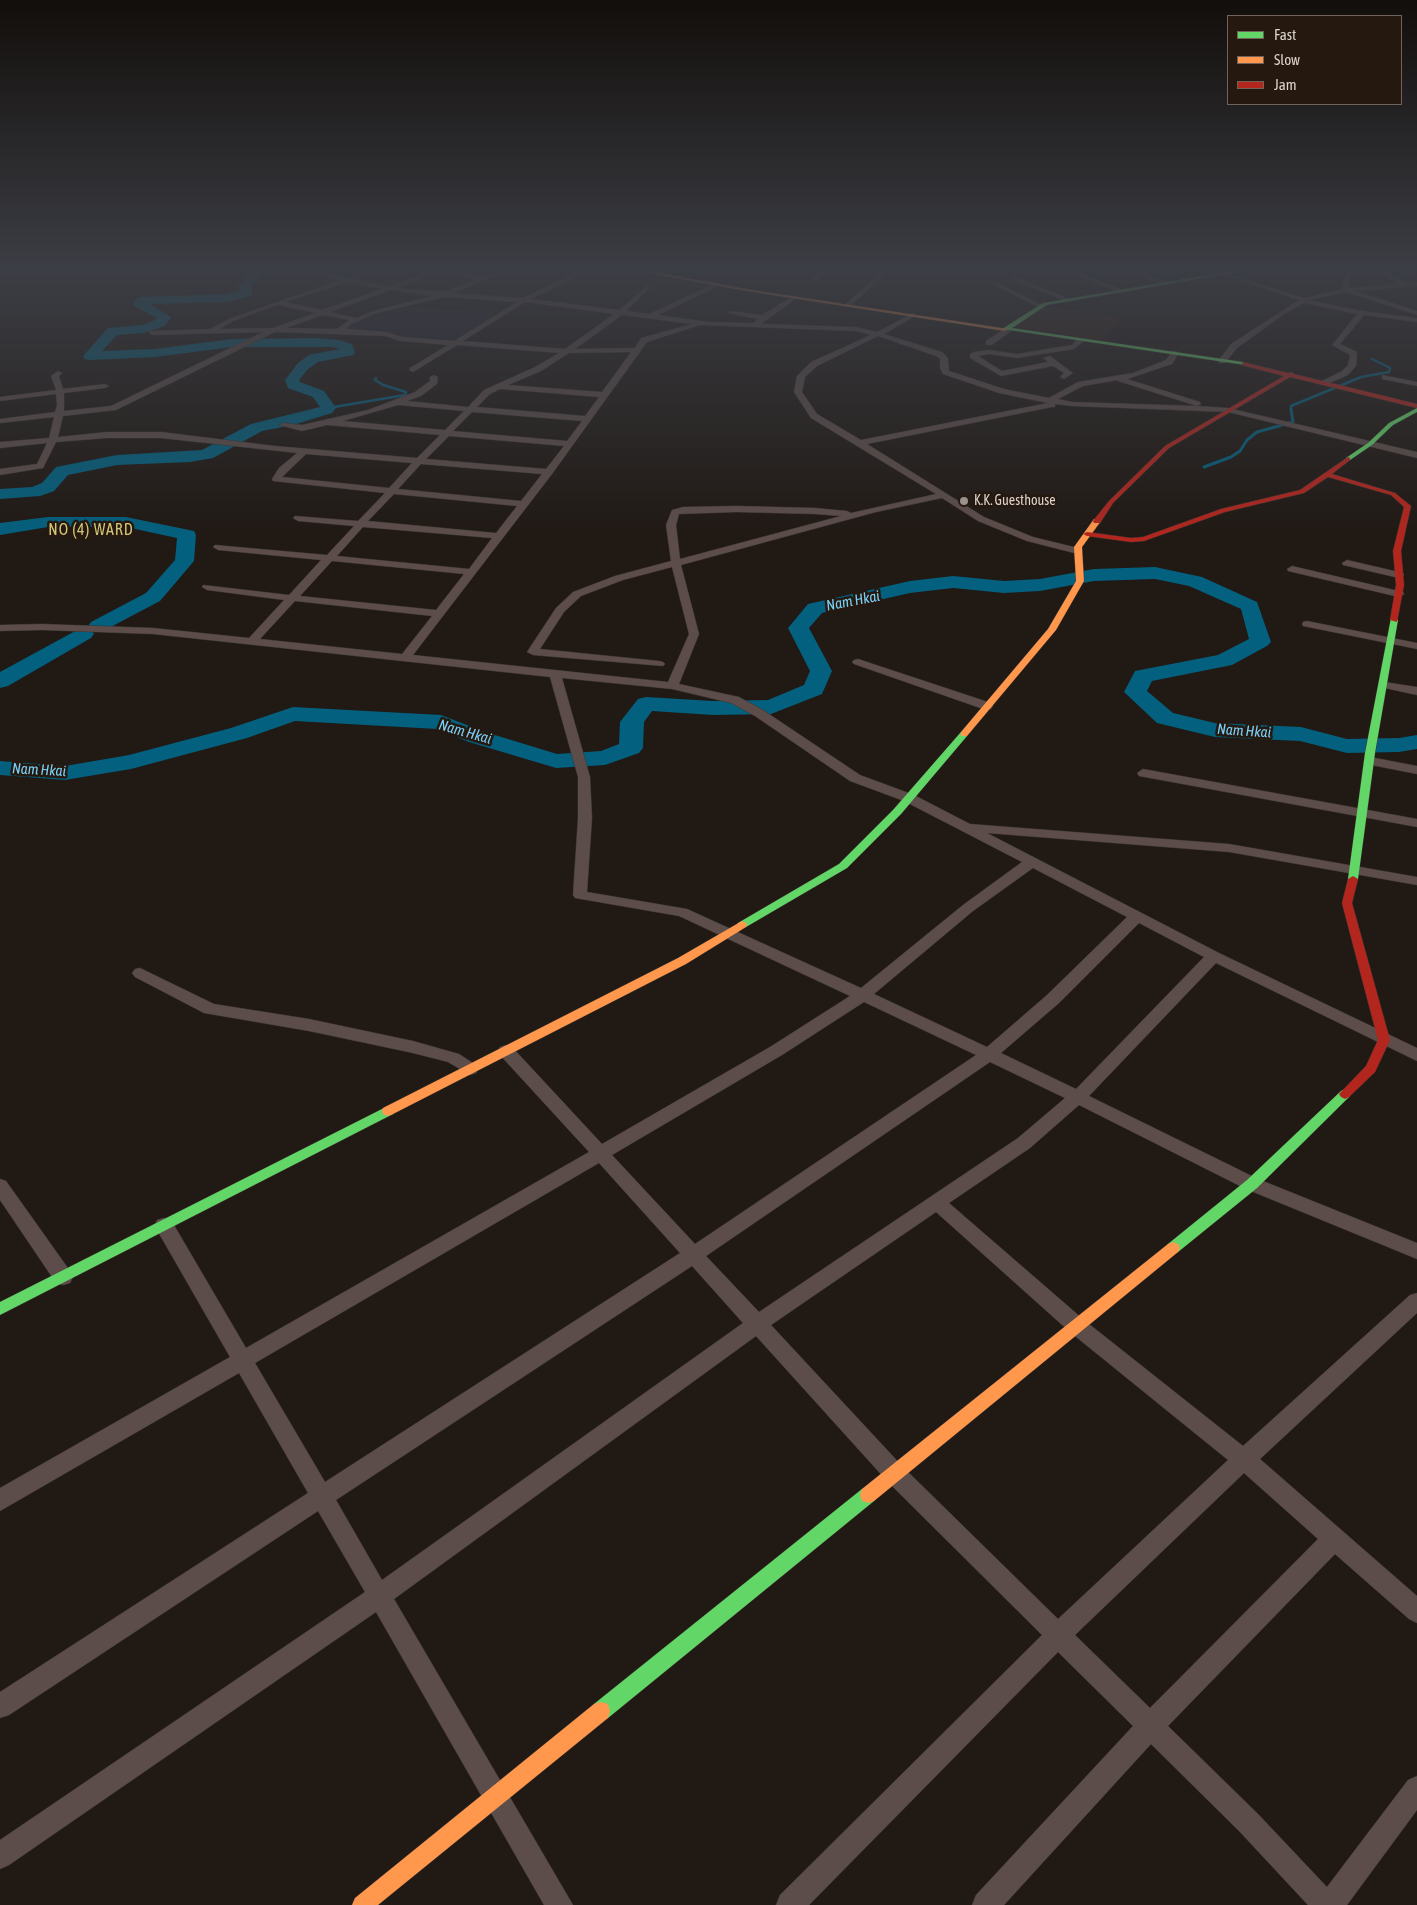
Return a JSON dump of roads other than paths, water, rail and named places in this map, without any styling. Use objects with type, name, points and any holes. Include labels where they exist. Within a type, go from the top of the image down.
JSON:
[{"type":"main road","points":[[1226,361],[1291,374],[1417,408]]},
{"type":"main road","points":[[0,1309],[682,961],[843,866],[908,798],[1052,630],[1080,577],[1078,547],[1111,502],[1167,447],[1291,374]]},
{"type":"main road","points":[[1087,534],[1131,540],[1144,539],[1223,510],[1302,492],[1370,444],[1390,424],[1417,408]]},
{"type":"main road","points":[[362,1905],[1252,1184],[1371,1069],[1384,1040],[1347,903],[1356,869],[1370,757],[1399,594],[1397,551],[1408,506],[1394,494],[1326,474]]},
{"type":"street","points":[[0,421],[113,408],[213,361]]},
{"type":"street","points":[[275,449],[295,434],[327,422],[397,403],[418,394],[438,378],[413,370],[428,361]]},
{"type":"street","points":[[252,641],[419,461],[487,392],[550,361]]},
{"type":"street","points":[[406,657],[570,444],[629,361]]},
{"type":"street","points":[[821,361],[814,364],[801,376],[798,392],[814,416],[981,519],[1030,539],[1078,551]]},
{"type":"street","points":[[944,361],[946,372],[1002,391],[1048,401],[1228,410],[1417,455]]},
{"type":"street","points":[[983,361],[983,364],[1001,374],[1056,364]]},
{"type":"street","points":[[1052,361],[1069,373],[1064,377]]},
{"type":"street","points":[[1048,401],[1081,384],[1120,379],[1170,361]]},
{"type":"street","points":[[1325,383],[1345,373],[1352,366],[1353,361]]},
{"type":"street","points":[[0,472],[40,466],[53,440],[62,406],[55,376],[58,373]]},
{"type":"street","points":[[1385,377],[1417,384]]},
{"type":"street","points":[[1120,379],[1212,409]]},
{"type":"street","points":[[0,399],[105,386]]},
{"type":"street","points":[[498,387],[604,395]]},
{"type":"street","points":[[397,403],[588,419]]},
{"type":"street","points":[[860,443],[1063,403]]},
{"type":"street","points":[[327,422],[570,444]]},
{"type":"street","points":[[283,425],[295,434]]},
{"type":"street","points":[[0,445],[141,434],[231,445],[548,472]]},
{"type":"street","points":[[305,451],[282,470],[276,479],[524,504]]},
{"type":"street","points":[[659,664],[533,652],[560,610],[577,594],[619,578],[942,494]]},
{"type":"street","points":[[672,686],[694,634],[692,617],[676,564],[671,526],[675,512],[683,510],[815,511],[856,516]]},
{"type":"street","points":[[298,518],[499,536]]},
{"type":"street","points":[[218,547],[471,572]]},
{"type":"street","points":[[1347,563],[1399,575]]},
{"type":"street","points":[[1292,569],[1399,594]]},
{"type":"street","points":[[206,586],[292,598],[439,614]]},
{"type":"street","points":[[1307,624],[1417,646]]},
{"type":"street","points":[[0,628],[42,627],[153,631],[672,686],[735,700],[759,713],[855,778],[908,798],[1214,956],[1417,1055]]},
{"type":"street","points":[[858,662],[987,706]]},
{"type":"street","points":[[555,674],[584,777],[586,818],[580,895],[682,912],[989,1054],[1252,1184],[1417,1251]]},
{"type":"street","points":[[1384,685],[1417,692]]},
{"type":"street","points":[[1370,757],[1417,770]]},
{"type":"street","points":[[1142,773],[1417,823]]},
{"type":"street","points":[[965,827],[1229,848],[1417,881]]},
{"type":"street","points":[[0,1500],[600,1154],[776,1050],[863,995],[968,908],[1032,862]]},
{"type":"street","points":[[0,1706],[693,1255],[989,1054],[1053,998],[1137,916]]},
{"type":"street","points":[[0,1856],[379,1596],[757,1324],[1024,1143],[1078,1097],[1214,956]]},
{"type":"street","points":[[140,973],[210,1009],[309,1025],[413,1047],[454,1058],[470,1069]]},
{"type":"street","points":[[506,1051],[895,1474],[1249,1823],[1326,1905]]},
{"type":"street","points":[[0,1186],[63,1277]]},
{"type":"street","points":[[936,1202],[1077,1326],[1244,1459],[1417,1611]]},
{"type":"street","points":[[164,1225],[559,1905]]},
{"type":"street","points":[[790,1905],[1058,1635],[1244,1459],[1417,1301]]},
{"type":"street","points":[[986,1905],[1150,1726],[1334,1538]]},
{"type":"street","points":[[1330,1905],[1417,1789]]},
{"type":"waterway","name":"Nam Hkai","points":[[0,494],[34,492],[48,487],[62,471],[117,460],[190,457],[207,454],[257,427],[293,420],[327,410],[328,408],[319,394],[293,385],[292,380],[303,366],[310,361]]},
{"type":"waterway","points":[[1291,409],[1291,406],[1361,377],[1389,372],[1390,368],[1376,361]]},
{"type":"waterway","points":[[328,408],[405,395],[406,392],[383,385],[375,380],[376,378]]},
{"type":"waterway","points":[[1204,467],[1231,457],[1240,451],[1247,440],[1257,432],[1293,422],[1291,409]]},
{"type":"waterway","name":"Nam Hkai","points":[[0,529],[48,522],[126,522],[187,535],[184,561],[153,597],[98,626]]},
{"type":"waterway","name":"Nam Hkai","points":[[0,768],[65,773],[131,762],[239,733],[293,714],[441,722],[477,737],[556,761],[605,758],[631,748],[632,722],[646,704],[713,708],[771,707],[814,689],[821,671],[798,628],[815,608],[910,587],[953,582],[1004,587],[1040,585],[1094,575],[1155,573],[1195,581],[1250,606],[1260,642],[1224,660],[1143,676],[1135,692],[1165,718],[1215,730],[1301,734],[1347,746],[1399,745],[1417,742]]},
{"type":"waterway","name":"Nam Hkai","points":[[0,681],[84,634]]},
{"type":"place","name":"K.K. Guesthouse","points":[[964,501]]},
{"type":"district","name":"NO (4) WARD","points":[[91,530]]}]
